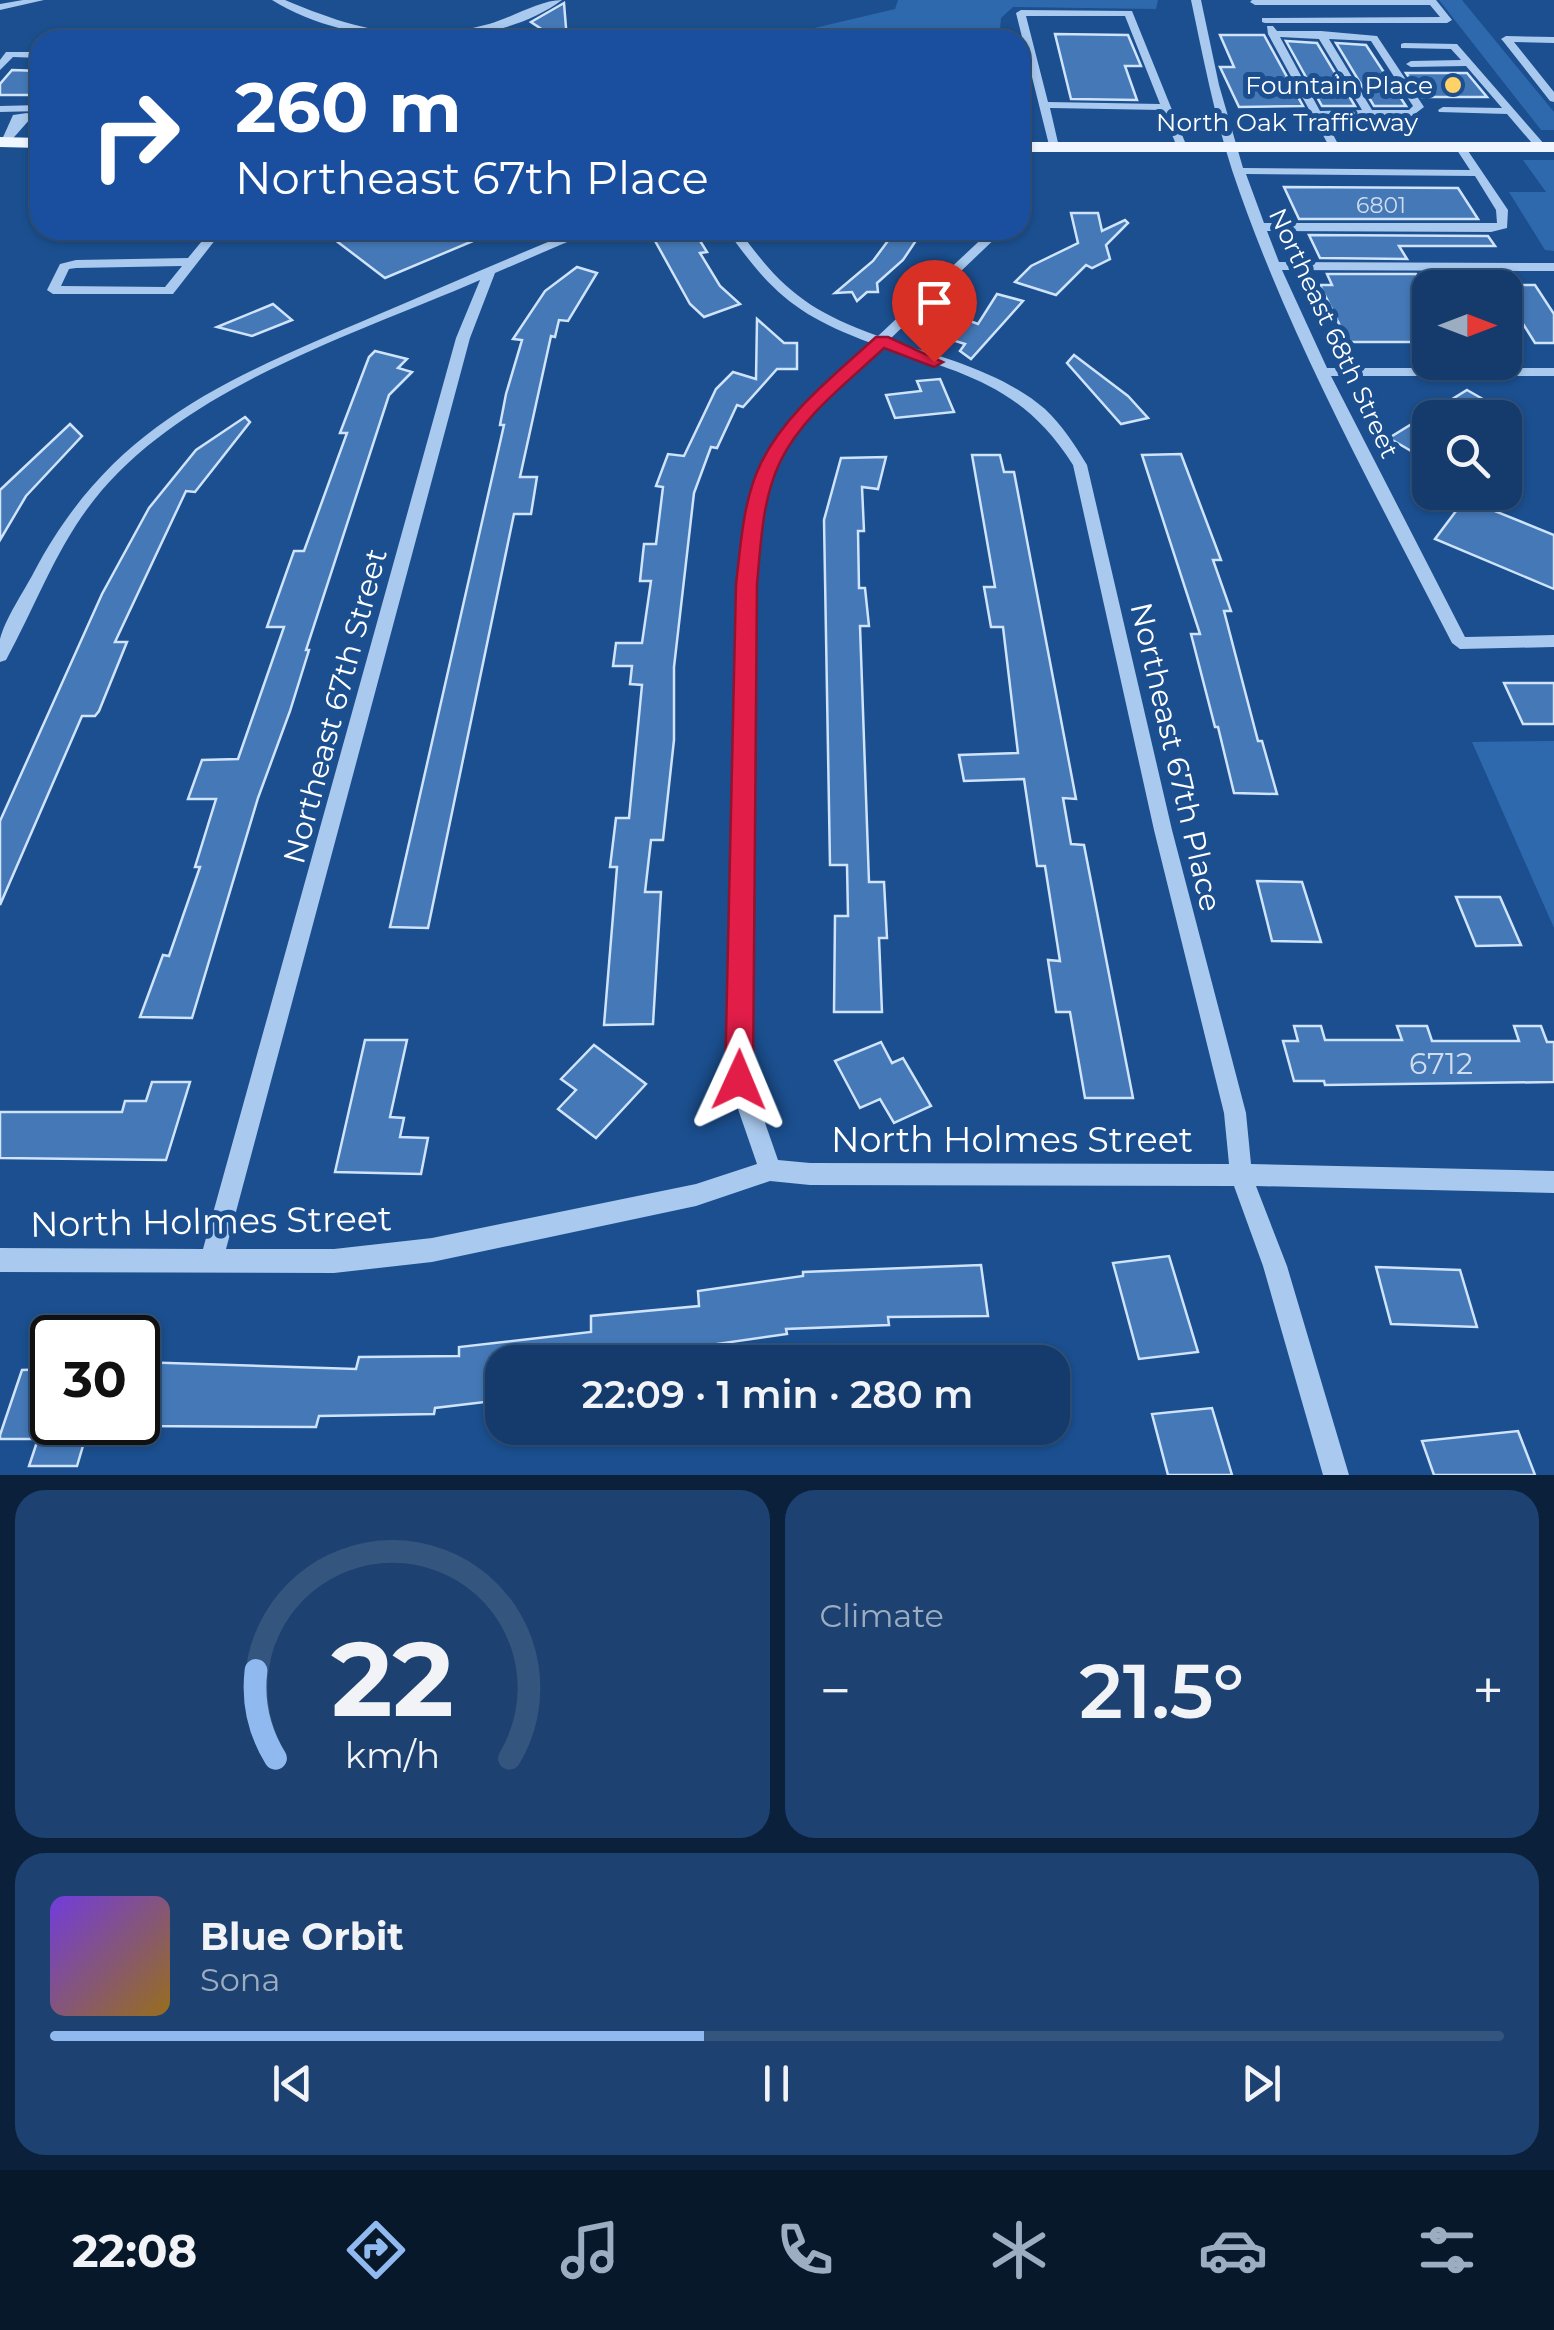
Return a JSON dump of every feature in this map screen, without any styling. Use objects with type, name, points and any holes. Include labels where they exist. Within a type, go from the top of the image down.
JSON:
[{"type":"main road","points":[[2,142],[30,143]]},
{"type":"main road","name":"North Oak Trafficway","points":[[1030,147],[1547,147]]},
{"type":"street","points":[[0,7],[40,0]]},
{"type":"street","points":[[277,0],[376,30]]},
{"type":"street","points":[[462,30],[506,22],[558,0]]},
{"type":"street","name":"Northeast 68th Street","points":[[1196,0],[1205,57],[1237,170],[1259,227],[1323,372],[1460,642],[1554,641]]},
{"type":"street","points":[[1254,1],[1432,1],[1446,20],[1265,20]]},
{"type":"street","points":[[1254,1],[1334,146]]},
{"type":"street","points":[[1024,30],[1020,13],[1130,13],[1182,146]]},
{"type":"street","points":[[1273,34],[1374,38],[1419,107],[1412,114],[1317,114]]},
{"type":"street","points":[[1320,34],[1369,114]]},
{"type":"street","points":[[1554,40],[1506,39],[1554,99]]},
{"type":"street","points":[[1404,46],[1454,46],[1547,147]]},
{"type":"street","points":[[1030,52],[1054,147]]},
{"type":"street","points":[[0,67],[10,54],[30,54]]},
{"type":"street","points":[[1411,64],[1469,63]]},
{"type":"street","points":[[1030,88],[1039,88]]},
{"type":"street","points":[[1044,105],[1166,107]]},
{"type":"street","points":[[0,109],[30,110]]},
{"type":"street","points":[[1442,110],[1510,111]]},
{"type":"street","points":[[2,142],[30,112]]},
{"type":"street","points":[[1259,227],[1503,225],[1502,210],[1460,147]]},
{"type":"street","points":[[1237,170],[1478,173]]},
{"type":"street","points":[[194,262],[76,264],[64,267],[53,290],[170,291],[194,262],[210,240]]},
{"type":"street","points":[[0,656],[85,502],[104,479],[165,425],[208,397],[298,353],[565,240]]},
{"type":"street","name":"Northeast 67th Place","points":[[741,240],[777,286],[794,300],[838,325],[996,385],[1030,405],[1058,430],[1080,465],[1162,830],[1222,1053],[1235,1113],[1242,1174],[1275,1266],[1336,1475]]},
{"type":"street","points":[[770,1170],[739,1080],[747,584],[755,510],[771,462],[812,406],[988,240]]},
{"type":"street","points":[[1276,266],[1554,268]]},
{"type":"street","name":"Northeast 67th Street","points":[[211,1262],[463,338],[491,269]]},
{"type":"street","points":[[1323,372],[1554,372]]},
{"type":"street","name":"North Holmes Street","points":[[0,1260],[334,1261],[432,1250],[696,1196],[770,1170],[810,1174],[1242,1174],[1554,1182]]},
{"type":"shaded area","points":[[898,0],[1158,0],[1156,9],[1013,7],[1001,18],[1000,30],[806,30],[895,9]]},
{"type":"shaded area","points":[[1439,0],[1462,0],[1554,112],[1554,130],[1541,130]]},
{"type":"shaded area","points":[[1523,160],[1554,160],[1554,251],[1545,250],[1509,192],[1546,192]]},
{"type":"shaded area","points":[[1554,741],[1554,928],[1472,742]]},
{"type":"building","points":[[564,3],[566,30],[543,30],[531,22]]},
{"type":"building","points":[[1055,34],[1128,35],[1141,66],[1125,66],[1137,100],[1071,99]]},
{"type":"building","points":[[1220,35],[1264,35],[1303,106],[1239,107],[1220,67],[1234,67]]},
{"type":"building","points":[[1286,41],[1317,43],[1355,106],[1322,106]]},
{"type":"building","points":[[1336,43],[1366,45],[1406,106],[1374,106]]},
{"type":"building","points":[[12,70],[30,71],[30,95],[0,95],[0,84]]},
{"type":"building","name":"Fountain Place","points":[[1406,73],[1467,73],[1487,97],[1422,97]]},
{"type":"building","points":[[1284,187],[1458,188],[1478,219],[1299,219]]},
{"type":"building","points":[[1071,213],[1098,213],[1102,231],[1125,220],[1128,223],[1106,245],[1110,259],[1092,268],[1086,265],[1056,295],[1015,282],[1031,266],[1078,243]]},
{"type":"building","points":[[1309,235],[1488,236],[1495,246],[1399,246],[1407,259],[1320,258]]},
{"type":"building","points":[[335,240],[475,240],[385,278]]},
{"type":"building","points":[[655,240],[700,240],[707,252],[700,253],[720,286],[740,304],[704,317],[690,304]]},
{"type":"building","points":[[889,240],[916,240],[903,260],[877,283],[878,292],[867,292],[857,301],[852,292],[835,293],[873,261]]},
{"type":"building","points":[[577,267],[597,273],[568,321],[559,320],[555,337],[551,336],[520,477],[537,477],[531,514],[514,514],[428,928],[390,927],[504,425],[500,425],[506,394],[522,340],[513,339],[545,291]]},
{"type":"building","points":[[1327,274],[1412,274],[1412,342],[1348,342],[1320,285],[1332,285]]},
{"type":"building","points":[[1522,285],[1535,285],[1554,314],[1554,343],[1535,343],[1522,322]]},
{"type":"building","points":[[997,294],[1023,301],[971,359],[960,351],[965,344],[952,340],[970,321],[978,324]]},
{"type":"building","points":[[273,304],[292,320],[252,336],[217,327]]},
{"type":"building","points":[[757,319],[784,343],[797,343],[797,369],[777,369],[743,407],[737,405],[717,448],[711,447],[694,493],[674,667],[674,740],[663,840],[651,840],[645,892],[661,892],[653,1024],[604,1025],[617,867],[610,867],[616,818],[629,818],[642,685],[630,684],[632,666],[613,666],[616,643],[642,643],[651,581],[640,581],[644,544],[656,544],[663,487],[656,486],[668,454],[684,456],[716,389],[733,372],[756,379]]},
{"type":"building","points":[[375,351],[407,359],[398,368],[412,372],[389,395],[290,711],[258,798],[192,1018],[140,1017],[163,955],[169,956],[200,867],[195,867],[216,799],[188,799],[202,760],[238,759],[284,627],[267,627],[294,551],[304,551],[347,433],[340,433],[369,357]]},
{"type":"building","points":[[1074,355],[1128,396],[1148,418],[1121,424],[1067,363]]},
{"type":"building","points":[[940,379],[954,412],[895,418],[886,395],[921,391],[917,381]]},
{"type":"building","points":[[1467,390],[1484,400],[1451,400]]},
{"type":"building","points":[[245,417],[250,422],[195,492],[186,491],[115,642],[127,642],[99,711],[95,716],[82,716],[0,905],[0,821],[102,594],[149,508],[196,450]]},
{"type":"building","points":[[70,424],[82,436],[26,496],[0,540],[0,490]]},
{"type":"building","points":[[1412,424],[1412,451],[1389,438]]},
{"type":"building","points":[[1181,454],[1221,560],[1213,560],[1231,611],[1224,611],[1258,741],[1262,741],[1277,794],[1234,793],[1215,727],[1191,634],[1200,634],[1142,455]]},
{"type":"building","points":[[972,455],[1000,455],[1004,472],[1014,472],[1076,799],[1063,798],[1071,844],[1084,845],[1133,1098],[1085,1098],[1070,1012],[1056,1012],[1048,960],[1060,961],[1045,866],[1037,866],[1024,779],[964,781],[959,755],[1018,753],[1003,627],[991,627],[984,587],[995,587]]},
{"type":"building","points":[[886,457],[878,489],[862,487],[864,531],[858,531],[859,588],[865,588],[869,626],[860,626],[869,882],[884,882],[887,938],[879,938],[882,1012],[834,1012],[835,916],[848,916],[847,865],[830,865],[824,520],[841,458]]},
{"type":"building","points":[[1457,510],[1492,510],[1554,535],[1554,589],[1435,539]]},
{"type":"building","points":[[1504,683],[1554,683],[1554,724],[1523,724]]},
{"type":"building","points":[[1257,881],[1302,882],[1321,942],[1272,941]]},
{"type":"building","points":[[1456,897],[1500,897],[1521,945],[1476,946]]},
{"type":"building","points":[[1294,1026],[1321,1026],[1325,1040],[1402,1040],[1397,1026],[1427,1026],[1432,1041],[1519,1041],[1514,1026],[1541,1026],[1547,1042],[1554,1042],[1554,1082],[1325,1085],[1324,1081],[1294,1081],[1283,1041],[1298,1041]]},
{"type":"building","points":[[365,1040],[407,1040],[390,1117],[404,1118],[400,1137],[428,1138],[421,1174],[335,1172]]},
{"type":"building","points":[[881,1042],[892,1063],[903,1058],[931,1106],[894,1123],[880,1099],[860,1108],[835,1061]]},
{"type":"building","points":[[594,1045],[646,1084],[596,1138],[558,1109],[576,1090],[561,1079]]},
{"type":"building","points":[[152,1082],[190,1082],[166,1160],[0,1158],[0,1112],[122,1112],[125,1101],[146,1101]]},
{"type":"building","points":[[1169,1256],[1198,1352],[1139,1359],[1113,1263]]},
{"type":"building","points":[[981,1265],[988,1316],[888,1317],[889,1325],[786,1329],[787,1334],[710,1345],[485,1345],[485,1402],[435,1408],[434,1414],[319,1416],[316,1427],[160,1426],[160,1363],[356,1369],[359,1357],[459,1356],[459,1347],[591,1332],[591,1316],[699,1306],[698,1291],[803,1276],[803,1272]]},
{"type":"building","points":[[1376,1267],[1460,1270],[1477,1327],[1391,1324]]},
{"type":"building","points":[[22,1370],[30,1370],[30,1439],[0,1439],[0,1435]]},
{"type":"building","points":[[1212,1408],[1232,1475],[1168,1475],[1152,1414]]},
{"type":"building","points":[[1518,1431],[1535,1475],[1434,1475],[1422,1441]]},
{"type":"building","points":[[36,1445],[83,1445],[77,1466],[29,1466]]},
{"type":"place","name":"Fountain Place","points":[[1453,85]]},
{"type":"route","points":[[739,1080],[747,584],[755,510],[771,462],[790,434],[812,406],[882,341],[934,362]]}]
